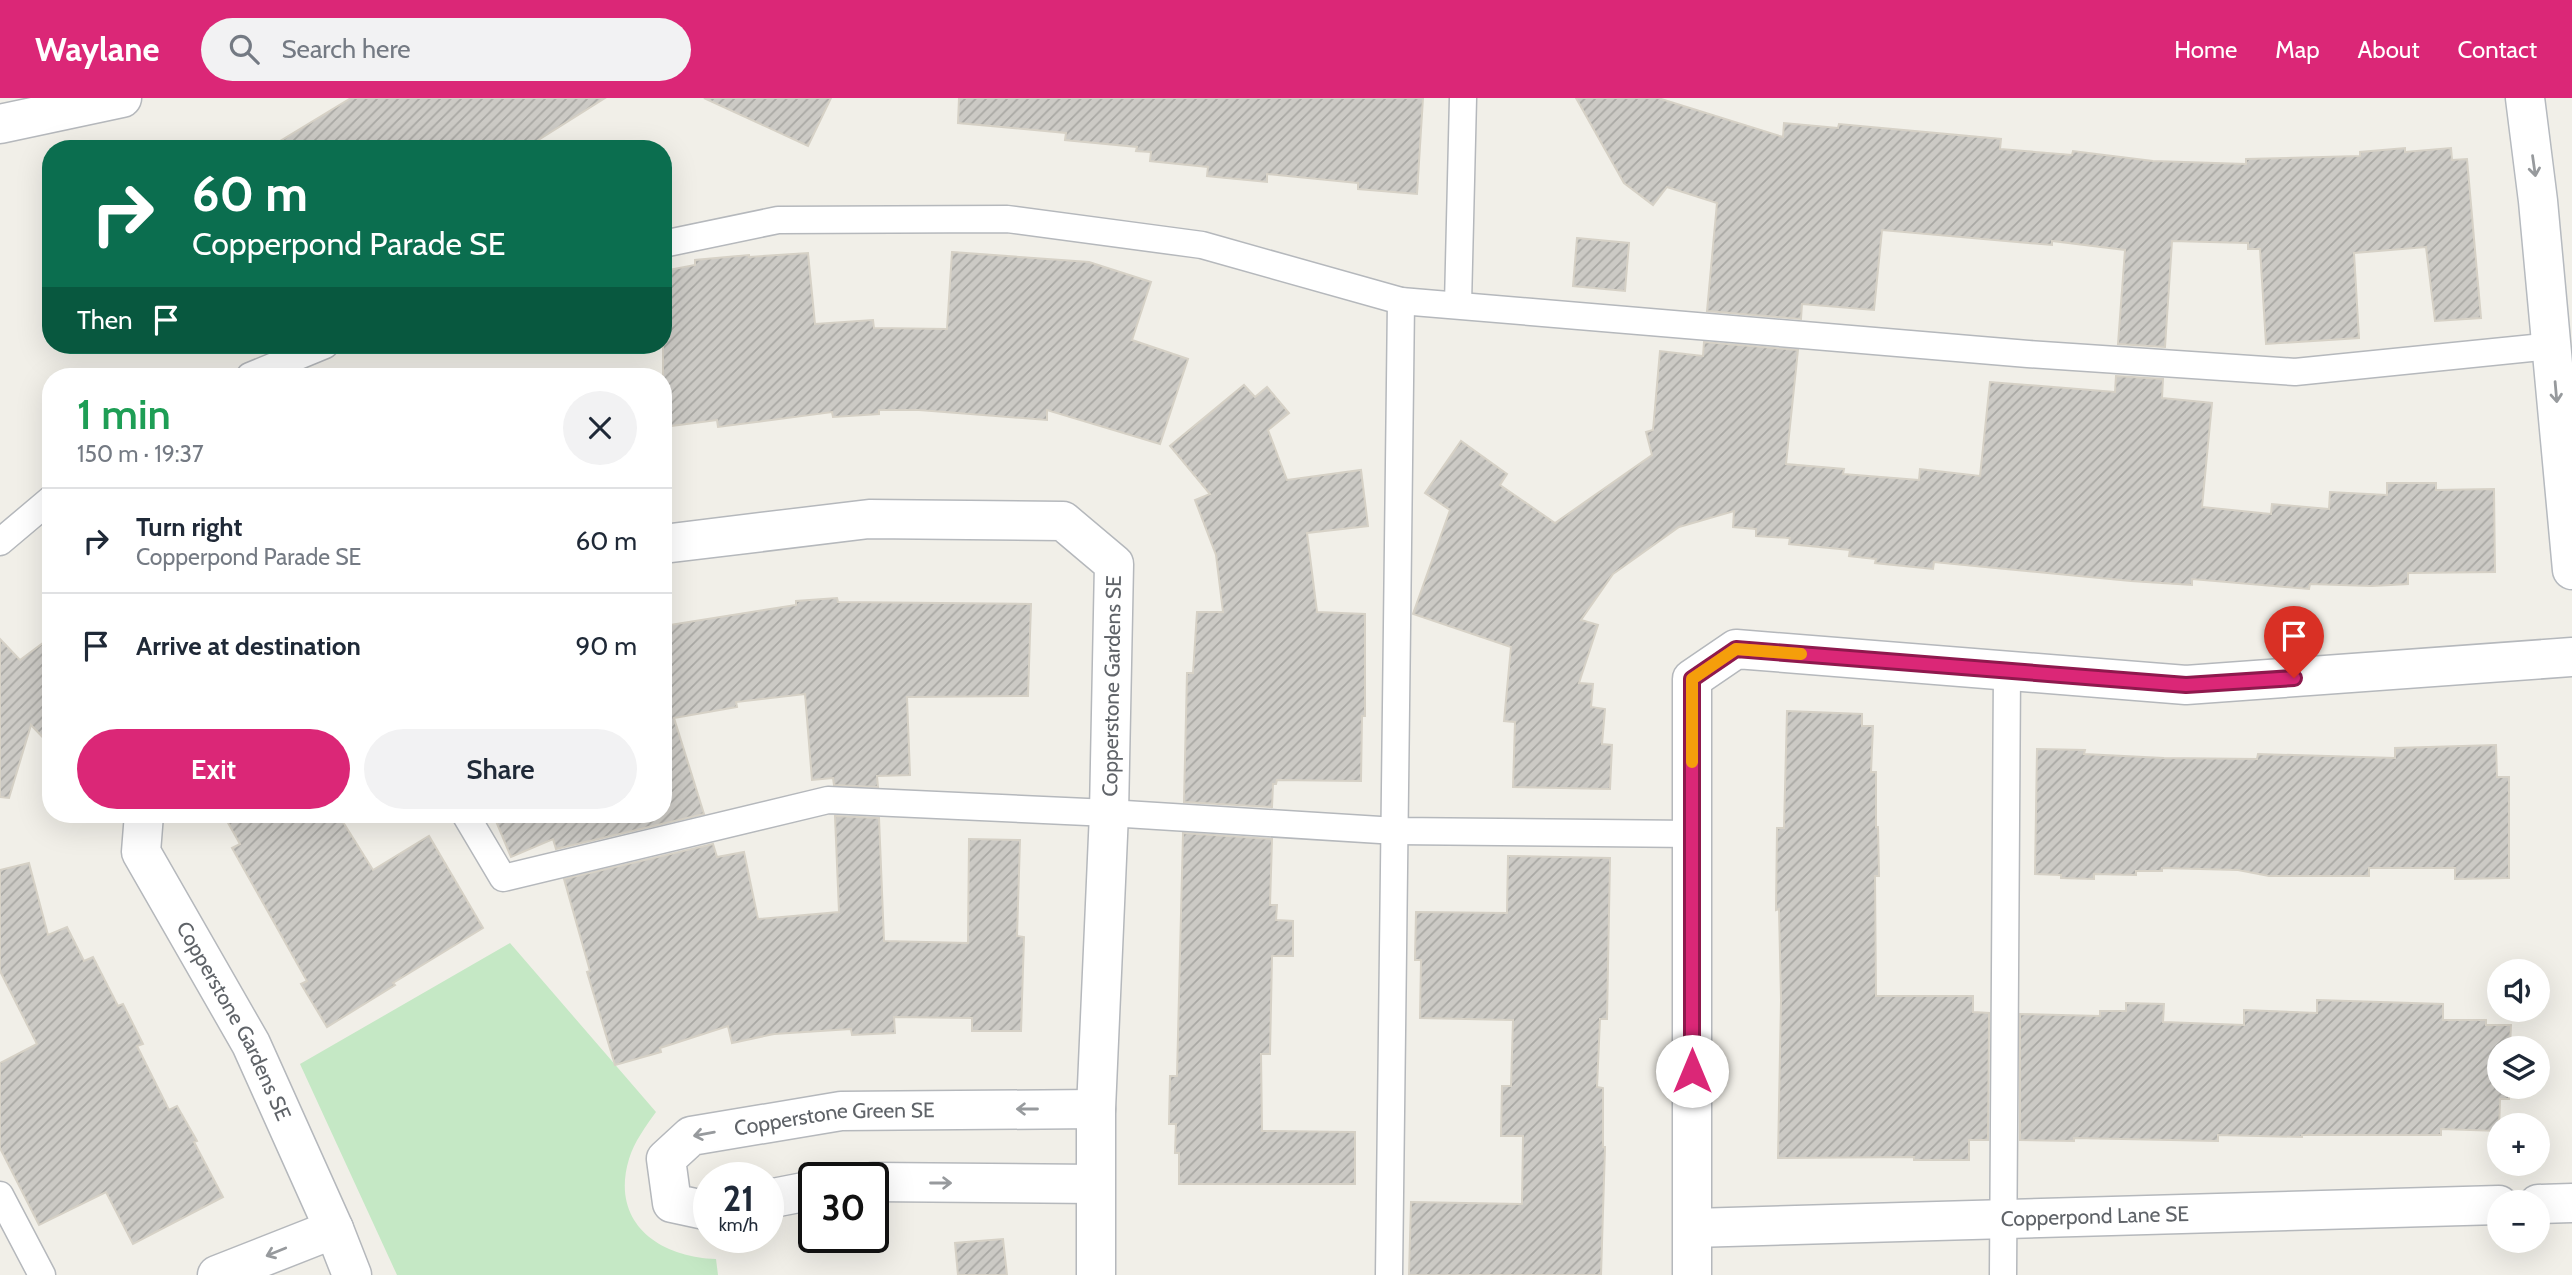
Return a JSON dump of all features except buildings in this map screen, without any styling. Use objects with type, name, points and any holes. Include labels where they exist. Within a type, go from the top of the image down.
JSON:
[{"type":"street","points":[[0,124],[122,98]]},
{"type":"street","points":[[2525,98],[2539,201],[2572,570]]},
{"type":"street","name":"Copperstone Gardens SE","points":[[672,543],[869,519],[1063,521],[1114,564],[1109,813],[1096,1109],[1096,1275]]},
{"type":"street","points":[[1692,1275],[1692,679],[1736,649],[2186,685],[2572,657]]},
{"type":"street","name":"Copperstone Gardens SE","points":[[143,823],[141,852],[251,1044],[352,1275]]},
{"type":"street","name":"Copperstone Green SE","points":[[693,1208],[672,1203],[666,1159],[691,1136],[841,1111],[1096,1109]]},
{"type":"street","points":[[889,1182],[1095,1184]]},
{"type":"street","points":[[2550,1204],[2572,1203]]},
{"type":"street","name":"Copperpond Lane SE","points":[[1693,1228],[2487,1205]]},
{"type":"street","points":[[218,1275],[334,1229]]},
{"type":"lane","points":[[1458,304],[1463,98]]},
{"type":"lane","points":[[672,242],[779,220],[1007,219],[1202,245],[1401,301],[2028,354],[2295,372],[2552,346]]},
{"type":"lane","points":[[1389,1275],[1401,301]]},
{"type":"lane","points":[[269,368],[303,354]]},
{"type":"lane","points":[[0,542],[42,507]]},
{"type":"lane","points":[[2003,1275],[2007,671]]},
{"type":"lane","points":[[470,823],[503,878],[828,800],[1109,813],[1396,831],[1692,834]]},
{"type":"lane","points":[[0,1195],[42,1275]]},
{"type":"green space","points":[[510,943],[656,1112],[637,1140],[629,1159],[625,1181],[626,1201],[633,1218],[644,1232],[658,1243],[695,1257],[716,1259],[718,1275],[397,1275],[300,1064]]},
{"type":"slow traffic","points":[[1692,762],[1692,679],[1736,649],[1801,654]]},
{"type":"route","points":[[1692,1071],[1692,679],[1736,649],[2186,685],[2294,678]]}]
